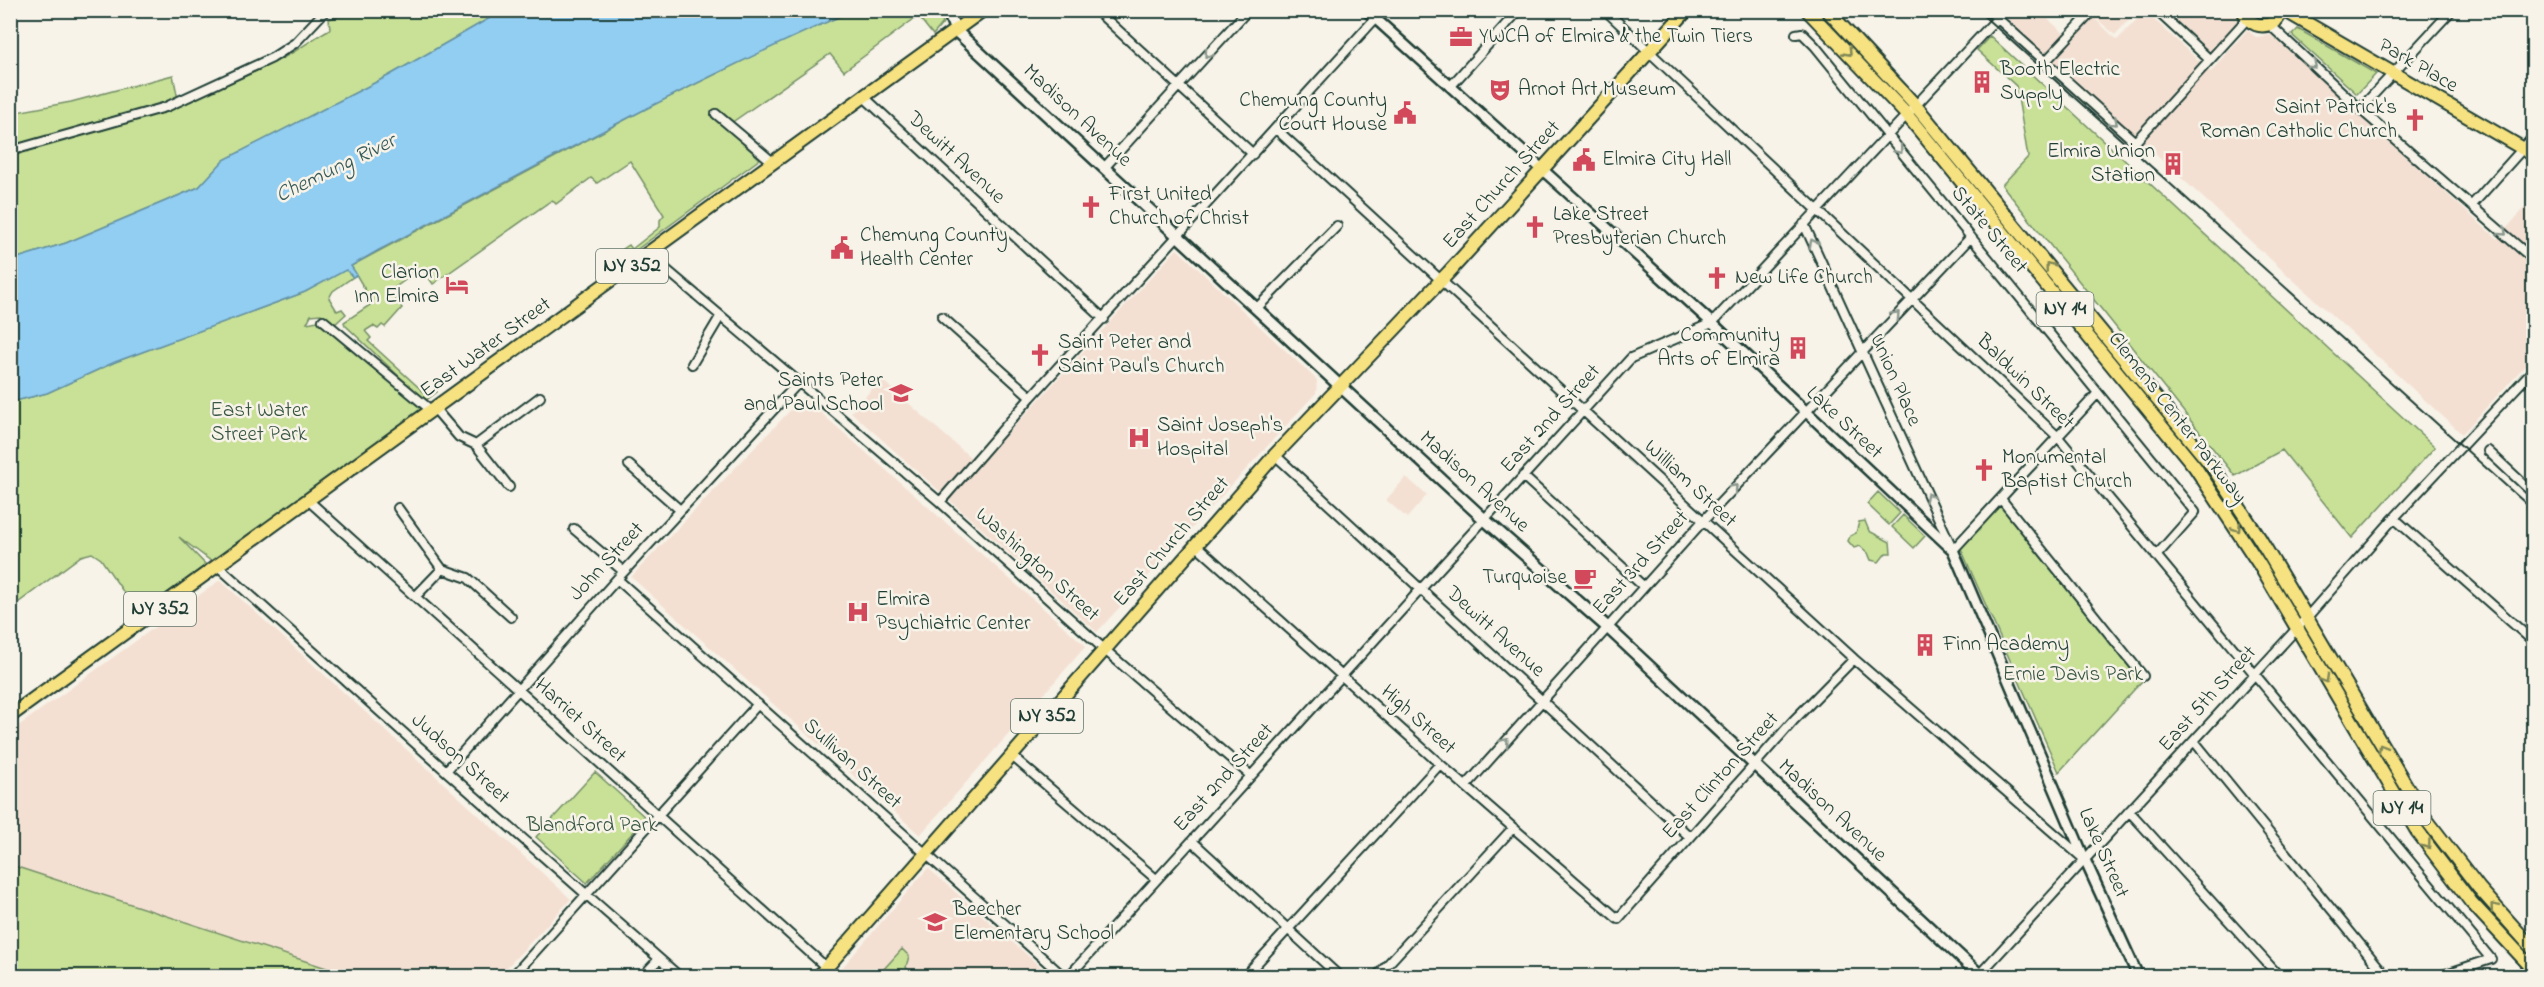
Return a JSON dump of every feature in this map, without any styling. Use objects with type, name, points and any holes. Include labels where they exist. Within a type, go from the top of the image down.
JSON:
[{"type":"main road","name":"Madison Avenue","points":[[948,10],[955,30],[1484,519],[1606,627],[1980,976]]},
{"type":"main road","name":"East Water Street","points":[[10,716],[219,567],[983,10]]},
{"type":"main road","name":"East Church Street","points":[[823,972],[1275,455],[1441,281],[1687,10]]},
{"type":"main road","name":"Clemens Center Parkway","points":[[1807,10],[1911,110],[2195,467],[2237,528],[2416,831],[2471,902],[2534,970]]},
{"type":"main road","name":"Clemens Center Parkway","points":[[1827,10],[2212,466],[2260,539],[2426,819],[2479,888],[2534,950]]},
{"type":"main road","points":[[2245,15],[2260,26],[2270,25],[2278,19],[2283,10]]},
{"type":"main road","name":"Park Place","points":[[2283,10],[2528,151]]},
{"type":"street","points":[[10,151],[166,107],[272,58],[296,43],[326,10]]},
{"type":"street","points":[[1096,10],[1253,154]]},
{"type":"street","points":[[1104,168],[1248,10]]},
{"type":"street","name":"Lake Street","points":[[1366,10],[1712,323],[1953,550],[2085,860],[2138,976]]},
{"type":"street","points":[[940,502],[1031,397],[1383,10]]},
{"type":"street","points":[[1450,87],[1519,10]]},
{"type":"street","name":"Baldwin Street","points":[[1605,10],[2058,437],[2491,959],[2440,976]]},
{"type":"street","points":[[1988,10],[2135,142],[2211,60],[2245,15]]},
{"type":"street","name":"East 2nd Street","points":[[1069,976],[1631,358],[1712,323],[2005,10]]},
{"type":"street","points":[[2156,10],[2211,60]]},
{"type":"street","points":[[2360,109],[2452,10]]},
{"type":"street","points":[[2045,62],[2088,16]]},
{"type":"street","points":[[2270,25],[2360,109],[2534,260]]},
{"type":"street","name":"State Street","points":[[1796,34],[1802,33],[1815,46],[2195,512],[2156,556]]},
{"type":"street","name":"Dewitt Avenue","points":[[864,97],[1104,319]]},
{"type":"street","points":[[716,114],[774,163]]},
{"type":"street","name":"William Street","points":[[1276,129],[1854,659],[2085,860]]},
{"type":"street","points":[[2472,205],[2528,151],[2534,136]]},
{"type":"street","name":"Union Place","points":[[1804,225],[1953,550]]},
{"type":"street","points":[[1256,309],[1336,226]]},
{"type":"street","name":"East 3rd Street","points":[[1466,786],[1643,586],[1971,237]]},
{"type":"street","name":"Washington Street","points":[[648,254],[940,502],[1105,650],[1250,775]]},
{"type":"street","points":[[692,364],[720,317]]},
{"type":"street","points":[[942,317],[1031,397]]},
{"type":"street","points":[[323,320],[433,410],[459,437],[476,445],[509,487]]},
{"type":"street","name":"East 5th Street","points":[[1980,976],[2307,617],[2394,518],[2530,379],[2534,369]]},
{"type":"street","name":"John Street","points":[[446,771],[517,688],[800,381]]},
{"type":"street","points":[[1953,550],[2098,393]]},
{"type":"street","points":[[476,445],[540,397]]},
{"type":"street","points":[[2488,452],[2534,494]]},
{"type":"street","name":"Dewitt Avenue","points":[[1275,455],[1690,837]]},
{"type":"street","points":[[629,465],[680,510]]},
{"type":"street","points":[[1523,476],[1643,586]]},
{"type":"street","points":[[2001,498],[2144,676]]},
{"type":"street","name":"Harriet Street","points":[[309,501],[657,816],[823,972]]},
{"type":"street","points":[[398,508],[442,569],[468,578],[511,617]]},
{"type":"street","points":[[2394,518],[2534,642]]},
{"type":"street","points":[[574,529],[623,572]]},
{"type":"street","name":"High Street","points":[[1196,545],[1440,764],[1618,919]]},
{"type":"street","name":"Judson Street","points":[[219,567],[446,771],[680,976]]},
{"type":"street","points":[[416,596],[442,569]]},
{"type":"street","name":"Sullivan Street","points":[[616,579],[1063,976]]},
{"type":"street","name":"East Clinton Street","points":[[1618,919],[1754,765],[1854,659]]},
{"type":"street","points":[[513,976],[758,704]]},
{"type":"street","points":[[2194,741],[2386,976]]},
{"type":"street","points":[[1012,756],[1156,879]]},
{"type":"street","points":[[1245,976],[1440,764]]},
{"type":"street","points":[[2129,811],[2279,976]]},
{"type":"street","points":[[1377,976],[1513,828]]},
{"type":"street","points":[[1192,841],[1339,976]]},
{"type":"street","points":[[643,976],[659,959]]},
{"type":"shaded area","points":[[2015,11],[2039,11],[2066,35],[2087,11],[2117,40],[2145,11],[2211,72],[2247,30],[2256,37],[2271,35],[2497,239],[2529,203],[2533,207],[2533,357],[2462,434],[2007,19]]},
{"type":"shaded area","points":[[2088,11],[2137,11],[2115,35]]},
{"type":"shaded area","points":[[2152,11],[2249,11],[2208,58]]},
{"type":"shaded area","name":"Saint Joseph's Hospital","points":[[1177,249],[1317,380],[1316,393],[1097,632],[851,412],[881,379],[979,465]]},
{"type":"shaded area","name":"Elmira Psychiatric Center","points":[[803,397],[1086,646],[920,835],[631,577]]},
{"type":"shaded area","points":[[1406,477],[1427,495],[1407,518],[1386,500]]},
{"type":"shaded area","points":[[220,580],[571,899],[499,976],[351,976],[11,865],[10,732]]},
{"type":"shaded area","name":"Beecher Elementary School","points":[[928,868],[1051,976],[835,976]]},
{"type":"green space","points":[[359,11],[502,11],[390,75],[224,160],[199,187],[66,243],[11,260],[11,113],[71,102],[173,75],[179,104],[235,81],[295,51],[330,29],[329,19]]},
{"type":"green space","points":[[852,11],[939,11],[943,23],[933,35],[918,16],[844,71],[830,54],[731,123],[715,118],[760,159],[628,256],[623,249],[629,245],[632,249],[660,227],[660,220],[664,215],[630,161],[597,183],[591,178],[556,204],[552,200],[433,284],[422,268],[390,291],[402,308],[385,327],[382,325],[378,329],[373,326],[365,331],[371,338],[368,341],[427,395],[434,390],[437,392],[425,401],[345,325],[344,322],[373,303],[351,266],[647,108],[783,41]]},
{"type":"green space","points":[[2298,29],[2376,74],[2357,94],[2292,35]]},
{"type":"green space","points":[[1990,36],[2435,447],[2352,538],[2282,450],[2235,476],[2002,185],[2028,157],[2016,86],[1977,50]]},
{"type":"green space","name":"East Water Street Park","points":[[346,269],[353,277],[333,291],[329,298],[337,311],[342,309],[346,314],[334,325],[321,314],[311,315],[307,323],[323,320],[432,411],[211,561],[179,537],[206,565],[142,611],[137,612],[101,559],[92,553],[81,556],[11,608],[11,402],[47,393],[115,362],[305,292]]},
{"type":"green space","points":[[1878,492],[1900,513],[1889,525],[1867,504]]},
{"type":"green space","name":"Ernie Davis Park","points":[[2001,499],[2143,680],[2059,772],[1959,544]]},
{"type":"green space","points":[[1903,515],[1925,536],[1914,548],[1892,527]]},
{"type":"green space","points":[[1865,521],[1869,531],[1890,542],[1891,553],[1886,553],[1879,562],[1871,560],[1868,553],[1860,546],[1854,548],[1848,541],[1850,536],[1856,533],[1859,522]]},
{"type":"green space","name":"Blandford Park","points":[[595,772],[646,818],[587,883],[536,837]]},
{"type":"green space","points":[[11,865],[351,976],[11,976]]},
{"type":"green space","points":[[902,949],[909,956],[906,967],[912,976],[890,976],[883,970]]},
{"type":"water","name":"Chemung River","points":[[502,11],[852,11],[672,95],[496,187],[351,266],[357,275],[353,277],[346,270],[305,292],[115,362],[47,393],[11,402],[11,260],[66,243],[199,187],[224,160],[390,75]]},
{"type":"railway","points":[[1977,10],[2534,511]]},
{"type":"place","name":"YWCA of Elmira & the Twin Tiers","points":[[1461,37]]},
{"type":"place","name":"Booth Electric Supply","points":[[1982,82]]},
{"type":"place","name":"Arnot Art Museum","points":[[1500,90]]},
{"type":"place","name":"Chemung County Court House","points":[[1405,113]]},
{"type":"place","name":"Saint Patrick's Roman Catholic Church","points":[[2415,120]]},
{"type":"place","name":"Elmira City Hall","points":[[1584,160]]},
{"type":"place","name":"Elmira Union Station","points":[[2173,164]]},
{"type":"place","name":"First United Church of Christ","points":[[1091,207]]},
{"type":"place","name":"Lake Street Presbyterian Church","points":[[1535,227]]},
{"type":"place","name":"Chemung County Health Center","points":[[842,248]]},
{"type":"place","name":"New Life Church","points":[[1717,278]]},
{"type":"place","name":"Clarion Inn Elmira","points":[[457,285]]},
{"type":"place","name":"Community Arts of Elmira","points":[[1798,348]]},
{"type":"place","name":"Saint Peter and Saint Paul's Church","points":[[1040,355]]},
{"type":"place","name":"Saints Peter and Paul School","points":[[901,393]]},
{"type":"place","name":"Saint Joseph's Hospital","points":[[1139,438]]},
{"type":"place","name":"Monumental Baptist Church","points":[[1984,470]]},
{"type":"place","name":"Turquoise","points":[[1585,578]]},
{"type":"place","name":"Elmira Psychiatric Center","points":[[858,612]]},
{"type":"place","name":"Finn Academy","points":[[1925,645]]},
{"type":"place","name":"Beecher Elementary School","points":[[935,922]]}]
